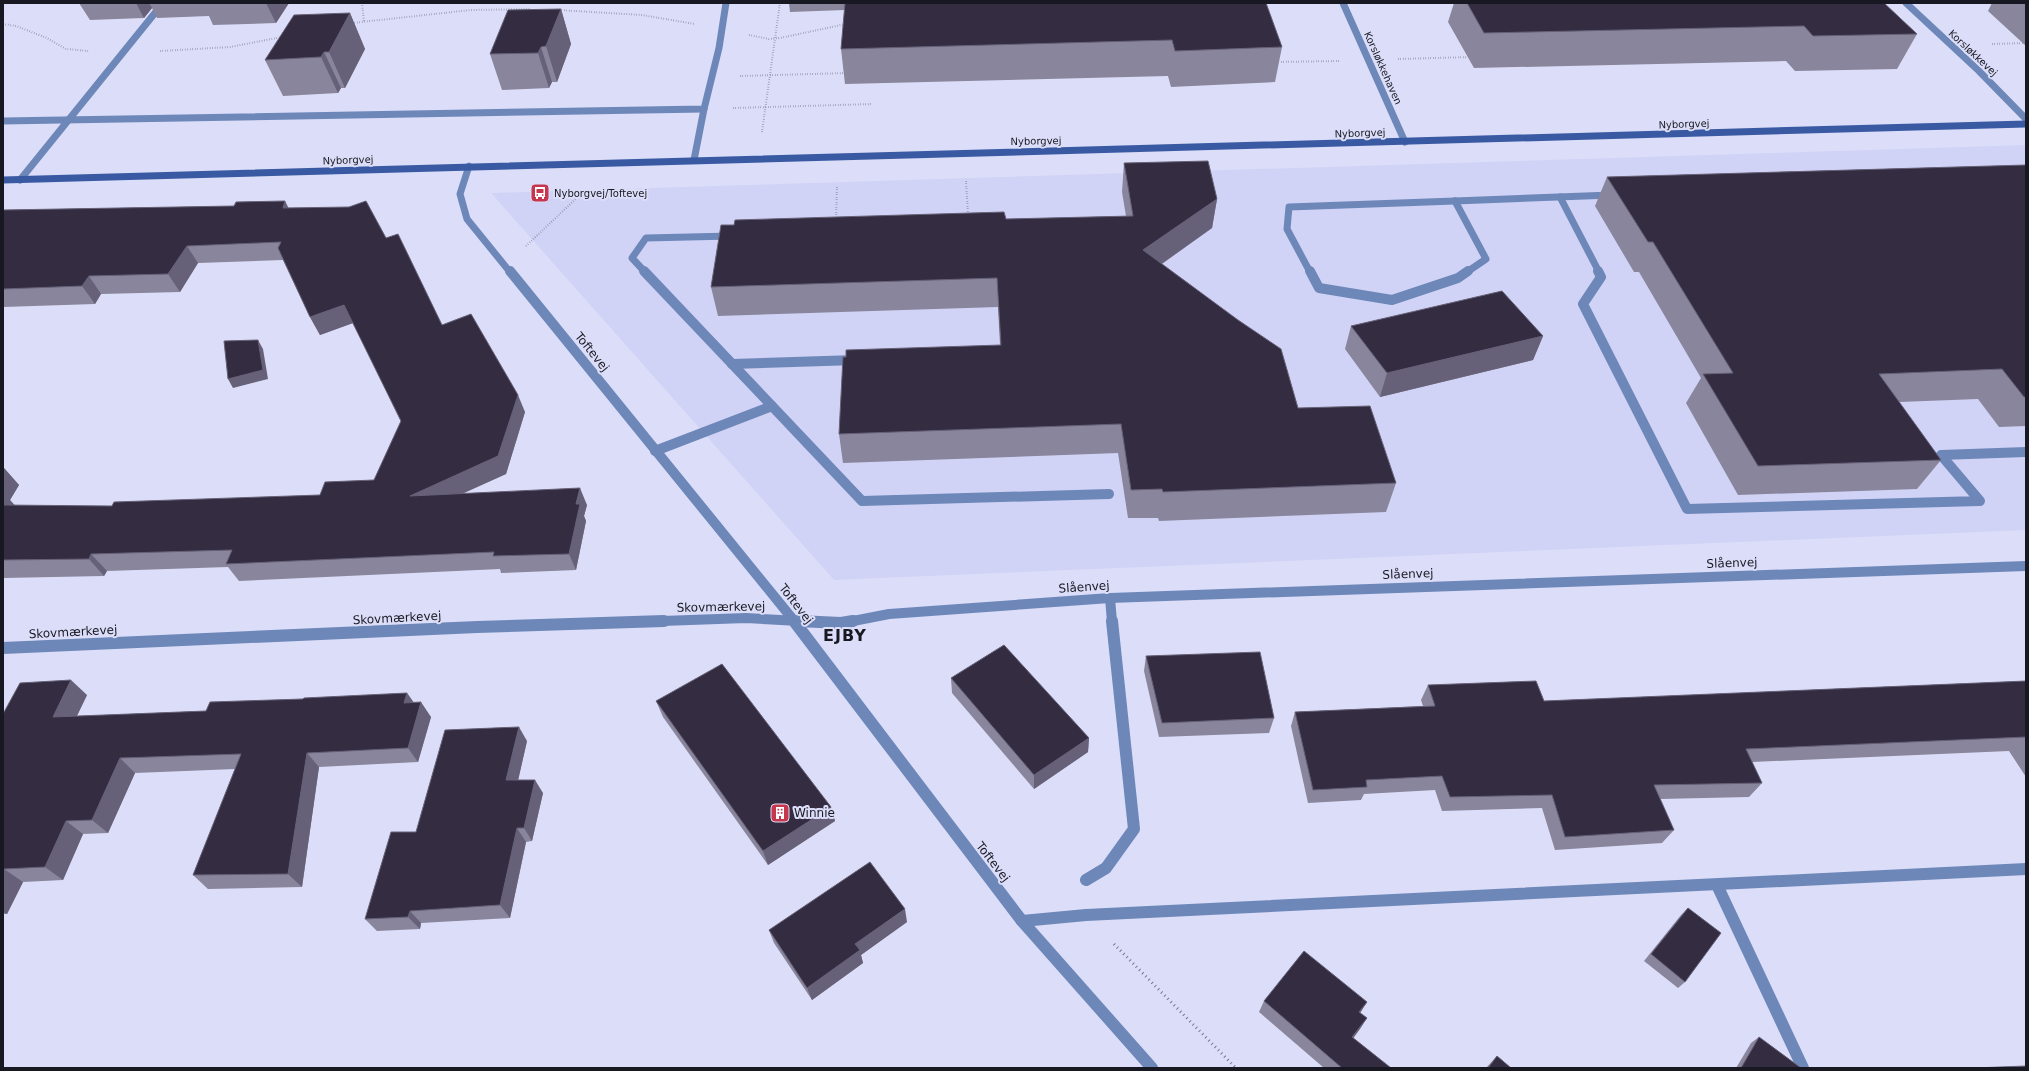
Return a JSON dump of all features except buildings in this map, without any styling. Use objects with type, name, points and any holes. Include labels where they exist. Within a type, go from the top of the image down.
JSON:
[{"type":"street","points":[[20,180],[71,119],[163,3]]},
{"type":"street","points":[[694,160],[726,3]]},
{"type":"street","name":"Korsløkkehaven","points":[[1343,3],[1405,142]]},
{"type":"street","name":"Korsløkkevej","points":[[1906,3],[1979,71],[2026,119]]},
{"type":"street","points":[[3,121],[704,109]]},
{"type":"street","name":"Nyborgvej","points":[[3,180],[2026,124]]},
{"type":"street","name":"Toftevej","points":[[469,166],[460,194],[467,219],[793,619],[1022,921],[1152,1068]]},
{"type":"street","points":[[1455,200],[1486,259],[1458,278],[1392,300],[1319,288],[1287,228],[1289,207],[1455,200],[1560,197],[1623,194]]},
{"type":"street","points":[[1560,197],[1601,277],[1583,304],[1688,509],[1980,501],[1942,455],[2026,452]]},
{"type":"street","points":[[741,236],[646,238],[632,258],[862,501],[1109,494]]},
{"type":"street","points":[[732,364],[866,360]]},
{"type":"street","points":[[655,451],[772,406]]},
{"type":"street","name":"Slåenvej","points":[[793,619],[841,623],[889,614],[1110,598],[2026,566]]},
{"type":"street","points":[[1086,880],[1106,868],[1134,829],[1110,598]]},
{"type":"street","name":"Skovmærkevej","points":[[3,648],[485,627],[746,618],[793,619]]},
{"type":"street","points":[[1022,921],[1086,915],[2026,869]]},
{"type":"street","points":[[1717,885],[1803,1068]]},
{"type":"path","points":[[362,3],[364,22]]},
{"type":"path","points":[[758,158],[780,3]]},
{"type":"path","points":[[349,24],[471,10],[534,10]]},
{"type":"path","points":[[557,10],[642,15],[721,30],[774,38],[850,24]]},
{"type":"path","points":[[3,24],[16,26],[47,38],[66,49],[123,53],[230,47],[288,36]]},
{"type":"path","points":[[704,109],[873,104]]},
{"type":"path","points":[[965,153],[968,215]]},
{"type":"path","points":[[836,226],[838,157]]},
{"type":"path","points":[[505,266],[613,162]]},
{"type":"path","points":[[1086,915],[1236,1068]]},
{"type":"shaded area","points":[[2026,145],[2026,530],[834,580],[491,193]]},
{"type":"place","name":"Nyborgvej/Toftevej","points":[[540,193]]},
{"type":"place","name":"Winnie","points":[[780,813]]},
{"type":"district","name":"EJBY","points":[[845,635]]}]
